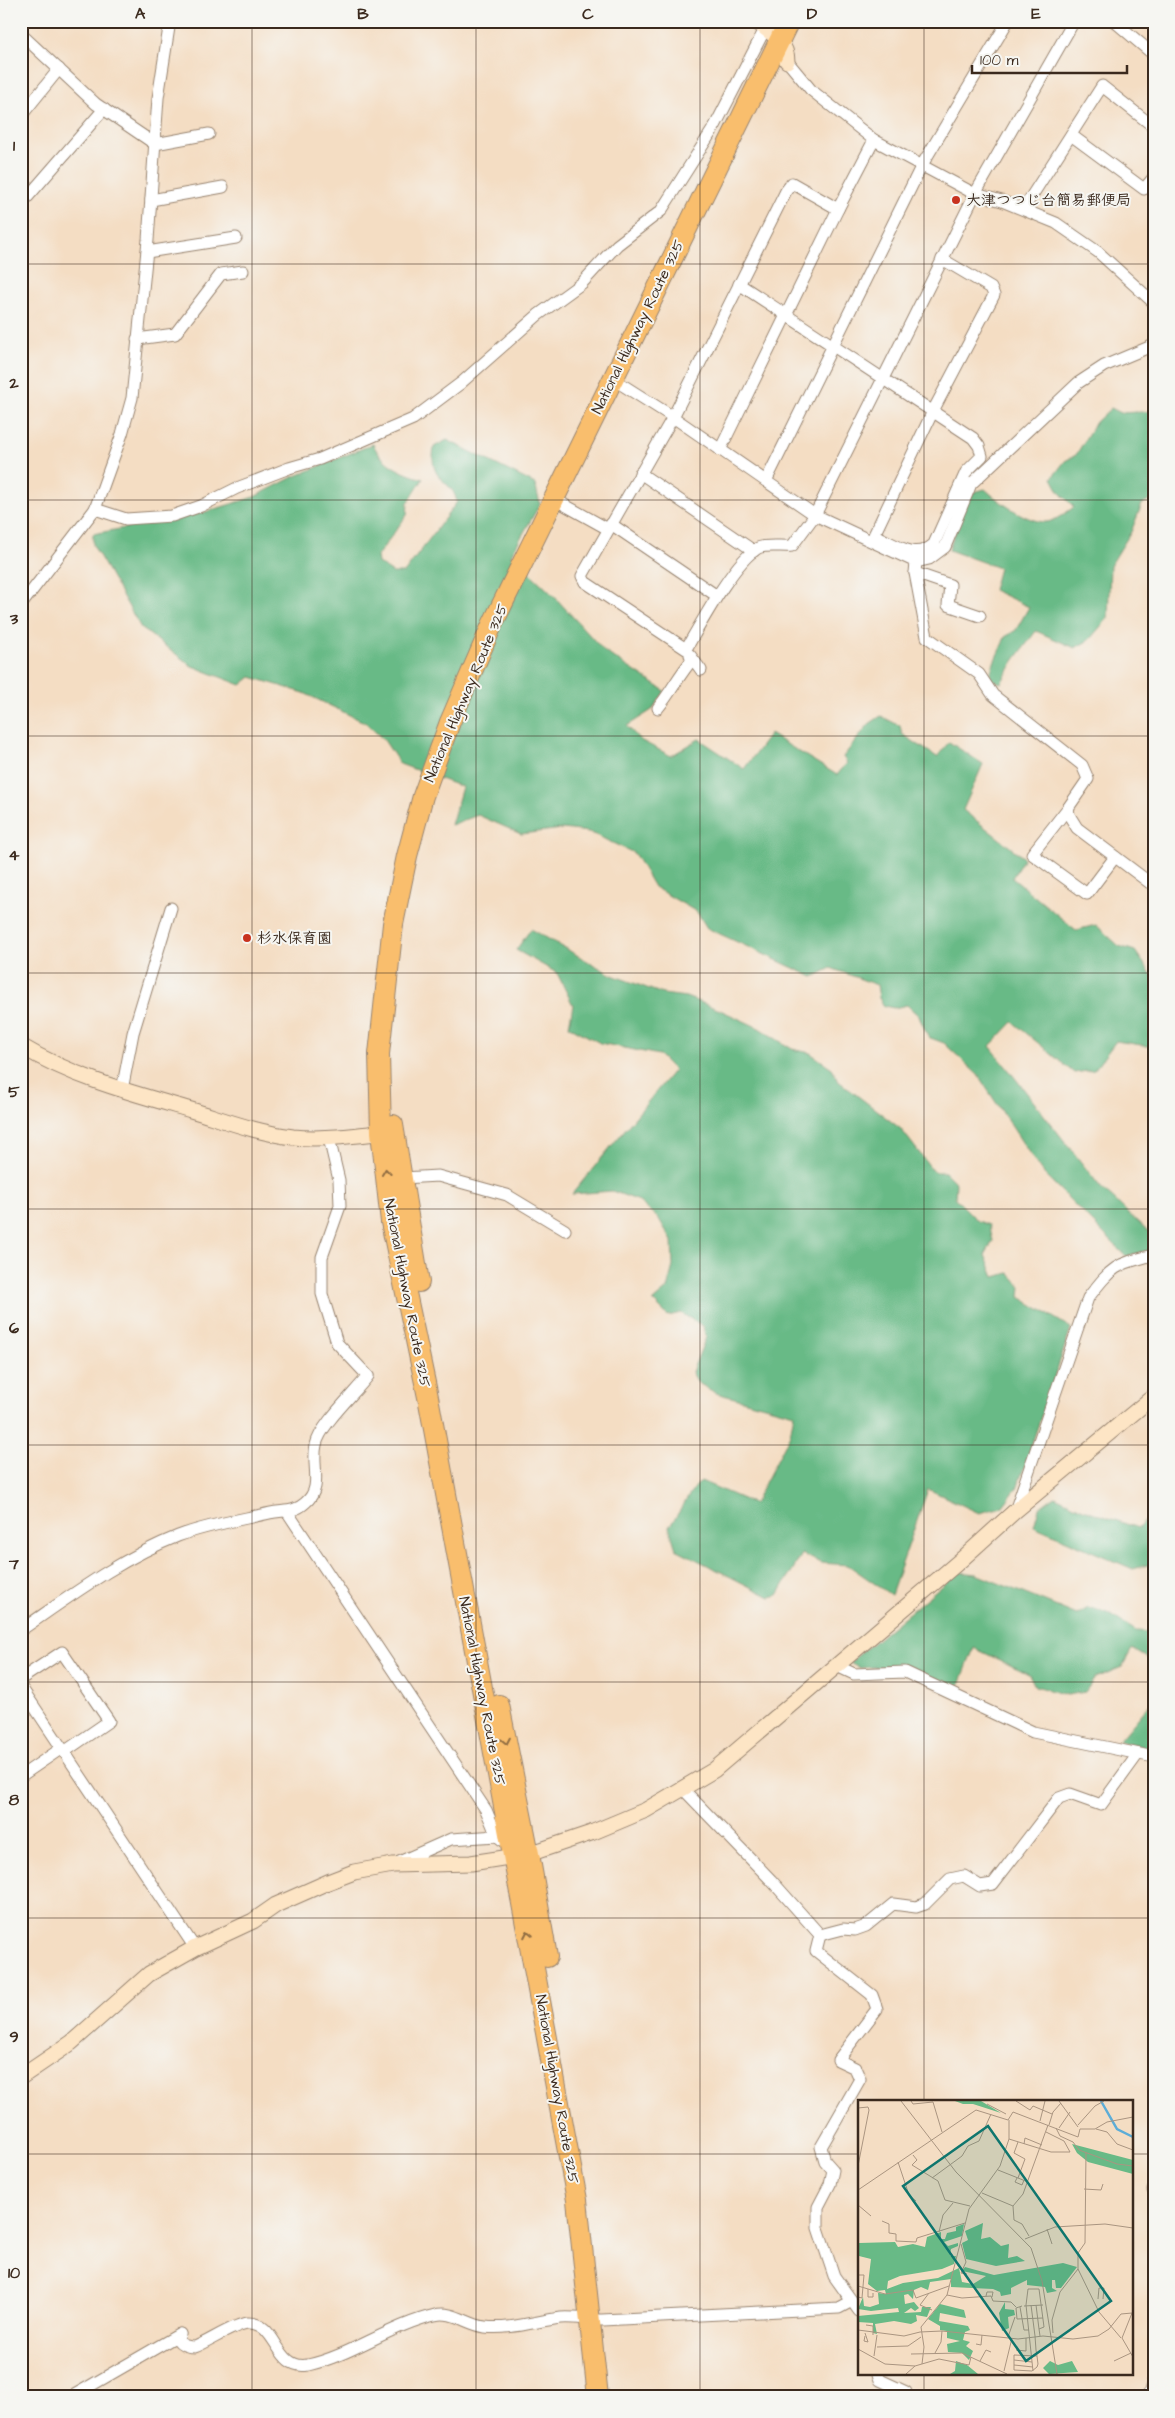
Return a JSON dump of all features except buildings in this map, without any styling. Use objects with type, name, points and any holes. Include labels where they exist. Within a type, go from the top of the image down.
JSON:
[{"type":"highway","name":"National Highway Route 325","points":[[610,2397],[536,1973],[430,1406],[391,1222],[387,1131],[379,1054],[393,924],[423,796],[450,722],[492,625],[558,502],[617,381],[775,40],[789,21]]},
{"type":"highway","name":"National Highway Route 325","points":[[775,40],[799,21]]},
{"type":"highway","name":"National Highway Route 325","points":[[387,1131],[402,1178],[512,1849]]},
{"type":"highway","name":"National Highway Route 325","points":[[596,2320],[598,2397]]},
{"type":"street","points":[[21,605],[95,509],[122,434],[132,398],[147,252],[158,98],[170,21]]},
{"type":"street","points":[[766,482],[922,165],[1008,21]]},
{"type":"street","points":[[686,649],[717,596],[754,551],[759,547],[792,546],[814,515],[975,194],[1074,21]]},
{"type":"street","points":[[1114,21],[1154,55]]},
{"type":"street","points":[[21,34],[104,109],[155,144],[209,134]]},
{"type":"street","points":[[95,509],[126,519],[172,516],[201,506],[237,488],[289,468],[320,459],[413,419],[461,383],[538,315],[582,283],[616,245],[661,211],[715,126],[775,40],[811,90],[874,140],[975,194],[1024,208],[1056,223],[1098,252],[1153,302]]},
{"type":"street","points":[[21,116],[59,69]]},
{"type":"street","points":[[1024,208],[1102,86],[1154,127]]},
{"type":"street","points":[[21,197],[26,200],[104,109]]},
{"type":"street","points":[[1071,135],[1144,189],[1154,177]]},
{"type":"street","points":[[720,450],[838,209],[874,140]]},
{"type":"street","points":[[701,670],[692,660],[686,649],[585,582],[582,576],[609,526],[673,418],[786,190],[792,183],[838,209]]},
{"type":"street","points":[[151,200],[223,186]]},
{"type":"street","points":[[147,252],[236,238]]},
{"type":"street","points":[[874,535],[933,411],[994,295],[991,288],[942,260]]},
{"type":"street","points":[[137,339],[175,334],[221,274],[243,271]]},
{"type":"street","points":[[739,284],[974,438],[982,456],[966,472],[934,544],[926,551],[914,553],[874,535],[856,535]]},
{"type":"street","points":[[916,568],[945,547],[972,484],[1078,384],[1104,366],[1154,345]]},
{"type":"street","points":[[617,381],[814,515],[950,585],[948,605],[980,616]]},
{"type":"street","points":[[640,473],[754,551]]},
{"type":"street","points":[[558,502],[609,526],[717,596]]},
{"type":"street","points":[[916,568],[927,637],[979,674],[993,695],[1044,734],[1082,766],[1086,772],[1088,779],[1032,854],[1087,894],[1115,857]]},
{"type":"street","points":[[658,708],[669,694],[679,675],[692,660]]},
{"type":"street","points":[[1068,808],[1069,815],[1077,828],[1154,886]]},
{"type":"street","points":[[122,1090],[133,1033],[171,908]]},
{"type":"street","points":[[21,1046],[62,1068],[122,1090],[257,1130],[294,1137],[329,1138],[387,1131]]},
{"type":"street","points":[[21,1630],[118,1564],[147,1549],[180,1535],[226,1523],[276,1512],[288,1513],[305,1504],[311,1497],[316,1486],[316,1446],[323,1429],[368,1376],[337,1343],[322,1294],[322,1257],[340,1206],[339,1180],[329,1138]]},
{"type":"street","points":[[402,1178],[438,1176],[507,1194],[565,1230]]},
{"type":"street","points":[[1015,1511],[1088,1298],[1106,1275],[1122,1262],[1154,1255]]},
{"type":"street","points":[[21,2077],[71,2043],[148,1974],[195,1948],[253,1921],[276,1905],[328,1882],[354,1872],[393,1865],[471,1863],[512,1849],[591,1833],[646,1810],[683,1789],[714,1770],[1015,1511],[1154,1396]]},
{"type":"street","points":[[288,1513],[512,1849]]},
{"type":"street","points":[[21,1679],[62,1652],[110,1721],[21,1776]]},
{"type":"street","points":[[837,1666],[854,1674],[905,1672],[1033,1732],[1154,1757]]},
{"type":"street","points":[[21,1687],[195,1948]]},
{"type":"street","points":[[820,1935],[843,1929],[855,1930],[866,1926],[893,1904],[916,1907],[925,1904],[950,1879],[964,1876],[980,1886],[993,1884],[1059,1798],[1070,1794],[1101,1805],[1138,1754]]},
{"type":"street","points":[[683,1789],[771,1880],[820,1935]]},
{"type":"street","points":[[393,1865],[450,1839],[512,1849]]},
{"type":"street","points":[[71,2397],[180,2334],[178,2339],[180,2343],[185,2346],[195,2347],[244,2324],[254,2323],[263,2328],[270,2334],[283,2356],[297,2365],[308,2365],[403,2324],[438,2314],[448,2314],[485,2327],[563,2318],[596,2320],[856,2306],[834,2276],[818,2228],[818,2207],[830,2184],[833,2170],[825,2162],[821,2147],[860,2079],[855,2068],[838,2060],[877,2009],[872,1995],[816,1951],[820,1935]]},
{"type":"street","points":[[879,2376],[880,2380],[906,2392],[908,2397]]},
{"type":"street","points":[[1148,2397],[1154,2378]]},
{"type":"green space","points":[[1111,408],[1121,413],[1154,411],[1154,499],[1142,504],[1131,532],[1110,566],[1108,618],[1089,640],[1075,648],[1036,631],[1001,683],[990,679],[994,663],[1005,637],[1016,630],[1029,607],[993,590],[999,568],[949,550],[964,504],[974,492],[985,489],[1005,505],[1031,519],[1047,522],[1064,514],[1074,507],[1060,493],[1052,478],[1065,461],[1076,455],[1096,422]]},
{"type":"green space","points":[[447,440],[535,484],[540,504],[511,555],[552,594],[605,652],[665,691],[652,710],[627,726],[640,740],[671,756],[699,739],[744,769],[770,734],[837,775],[847,763],[843,757],[869,724],[881,716],[900,726],[902,734],[937,757],[949,742],[983,764],[963,810],[1024,858],[1012,878],[1076,930],[1096,925],[1119,946],[1135,951],[1154,978],[1154,1047],[1116,1041],[1094,1070],[1074,1073],[1013,1022],[990,1046],[1102,1189],[1140,1224],[1154,1234],[1154,1249],[1126,1256],[1041,1171],[978,1075],[944,1043],[928,1037],[919,1016],[907,1005],[894,1008],[884,1006],[879,998],[877,985],[831,968],[813,977],[707,928],[697,912],[654,887],[634,853],[589,832],[562,829],[521,834],[478,815],[451,825],[462,787],[400,764],[384,740],[366,723],[304,693],[251,677],[241,685],[192,666],[141,628],[93,545],[93,534],[202,513],[254,497],[291,478],[373,444],[382,457],[394,467],[423,479],[408,503],[407,515],[377,556],[378,563],[393,573],[404,573],[457,502],[450,488],[434,468],[434,447]]},
{"type":"green space","points":[[531,929],[612,975],[663,994],[686,997],[720,1010],[759,1028],[792,1049],[810,1053],[832,1068],[837,1080],[901,1129],[934,1172],[945,1172],[956,1183],[955,1198],[978,1221],[989,1225],[993,1241],[985,1255],[994,1277],[1009,1273],[1021,1286],[1020,1297],[1071,1328],[1017,1488],[1002,1507],[979,1513],[928,1489],[891,1595],[848,1565],[821,1563],[802,1554],[778,1595],[770,1597],[676,1549],[669,1527],[701,1481],[754,1504],[790,1435],[794,1414],[716,1393],[698,1383],[692,1372],[706,1337],[703,1326],[681,1313],[668,1316],[653,1301],[667,1289],[673,1266],[672,1241],[659,1219],[637,1200],[612,1191],[572,1194],[674,1070],[659,1055],[600,1043],[569,1026],[573,1005],[557,973],[516,950]]},
{"type":"green space","points":[[1055,1496],[1083,1509],[1138,1528],[1148,1518],[1154,1496],[1154,1566],[1151,1564],[1133,1569],[1034,1526],[1039,1508]]},
{"type":"green space","points":[[958,1572],[976,1574],[1077,1615],[1088,1608],[1108,1613],[1136,1631],[1154,1632],[1154,1662],[1132,1649],[1122,1667],[1095,1678],[1085,1692],[1067,1695],[1035,1686],[1029,1674],[974,1648],[960,1684],[951,1687],[906,1665],[860,1668],[850,1662]]},
{"type":"green space","points":[[1154,1699],[1154,1749],[1119,1741],[1150,1704]]},
{"type":"place","name":"大津つつじ台簡易郵便局","points":[[956,200]]},
{"type":"place","name":"杉水保育園","points":[[247,938]]}]
